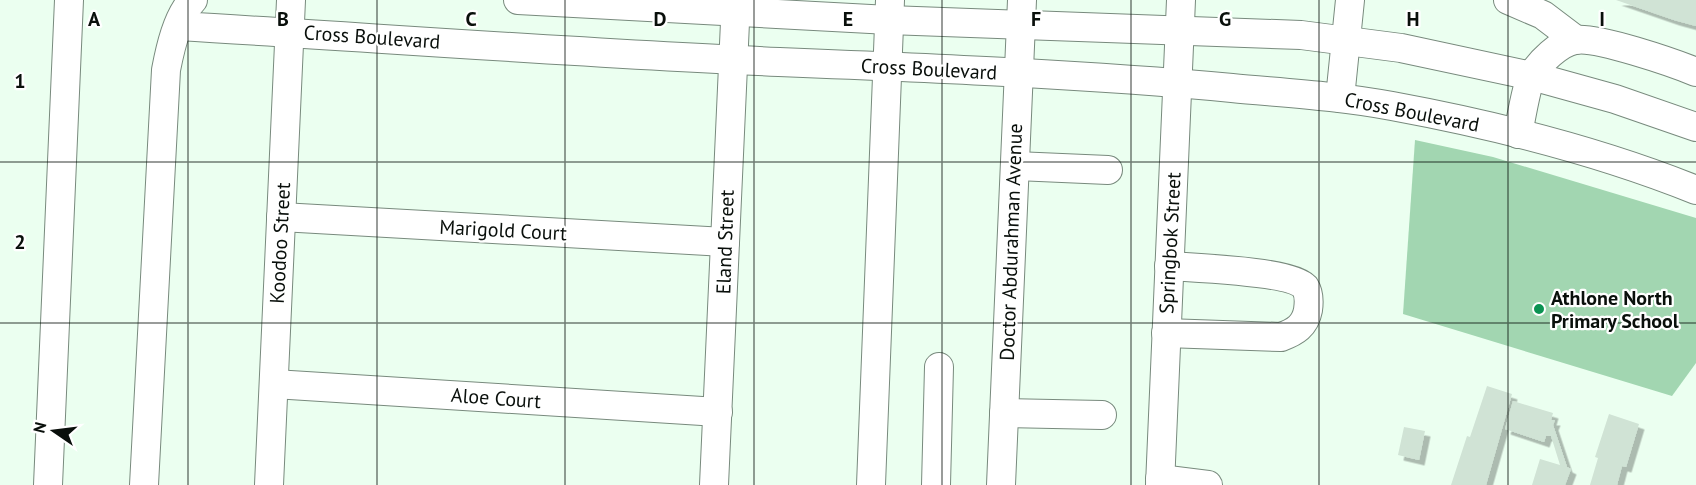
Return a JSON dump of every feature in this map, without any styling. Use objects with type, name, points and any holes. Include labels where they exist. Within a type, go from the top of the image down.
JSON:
[{"type":"street","points":[[48,485],[69,0]]},
{"type":"street","points":[[144,485],[166,70],[171,45],[186,10],[193,0]]},
{"type":"street","name":"Koodoo Street","points":[[269,485],[291,0]]},
{"type":"street","points":[[518,0],[1022,12],[1179,31],[1301,34],[1401,48],[1532,76],[1615,99],[1696,127]]},
{"type":"street","name":"Springbok Street","points":[[1160,482],[1181,0]]},
{"type":"street","points":[[1340,98],[1350,0]]},
{"type":"street","points":[[1508,0],[1543,15],[1576,40],[1610,44],[1696,72]]},
{"type":"street","name":"Eland Street","points":[[714,485],[736,5]]},
{"type":"street","points":[[871,485],[890,10]]},
{"type":"street","name":"Doctor Abdurahman Avenue","points":[[1001,485],[1022,12]]},
{"type":"street","name":"Cross Boulevard","points":[[179,26],[733,60],[1019,73],[1177,83],[1340,98],[1389,105],[1518,134],[1602,156],[1696,190]]},
{"type":"street","points":[[1518,134],[1532,76],[1558,48],[1576,40]]},
{"type":"street","points":[[1015,166],[1108,170]]},
{"type":"street","name":"Marigold Court","points":[[281,217],[725,242]]},
{"type":"street","points":[[1166,333],[1281,337],[1296,332],[1304,322],[1308,309],[1305,288],[1296,281],[1238,272],[1169,266]]},
{"type":"street","points":[[936,485],[939,367]]},
{"type":"street","name":"Aloe Court","points":[[274,384],[718,412]]},
{"type":"street","points":[[1004,413],[1102,415]]},
{"type":"street","points":[[1160,482],[1208,485]]},
{"type":"green space","points":[[1415,140],[1493,157],[1696,218],[1696,363],[1672,396],[1403,314]]},
{"type":"building","points":[[1616,0],[1696,0],[1696,26],[1674,20]]},
{"type":"building","points":[[1487,386],[1512,394],[1486,485],[1451,485],[1467,436],[1470,437]]},
{"type":"building","points":[[1513,401],[1553,413],[1551,420],[1555,420],[1553,425],[1567,467],[1571,469],[1565,485],[1532,485],[1540,459],[1560,465],[1551,436],[1546,436],[1544,442],[1505,429]]},
{"type":"building","points":[[1609,414],[1639,424],[1626,467],[1622,466],[1617,485],[1590,485],[1598,458],[1595,457]]},
{"type":"building","points":[[1404,427],[1425,431],[1419,460],[1398,455]]},
{"type":"place","name":"Athlone North Primary School","points":[[1539,309]]}]
